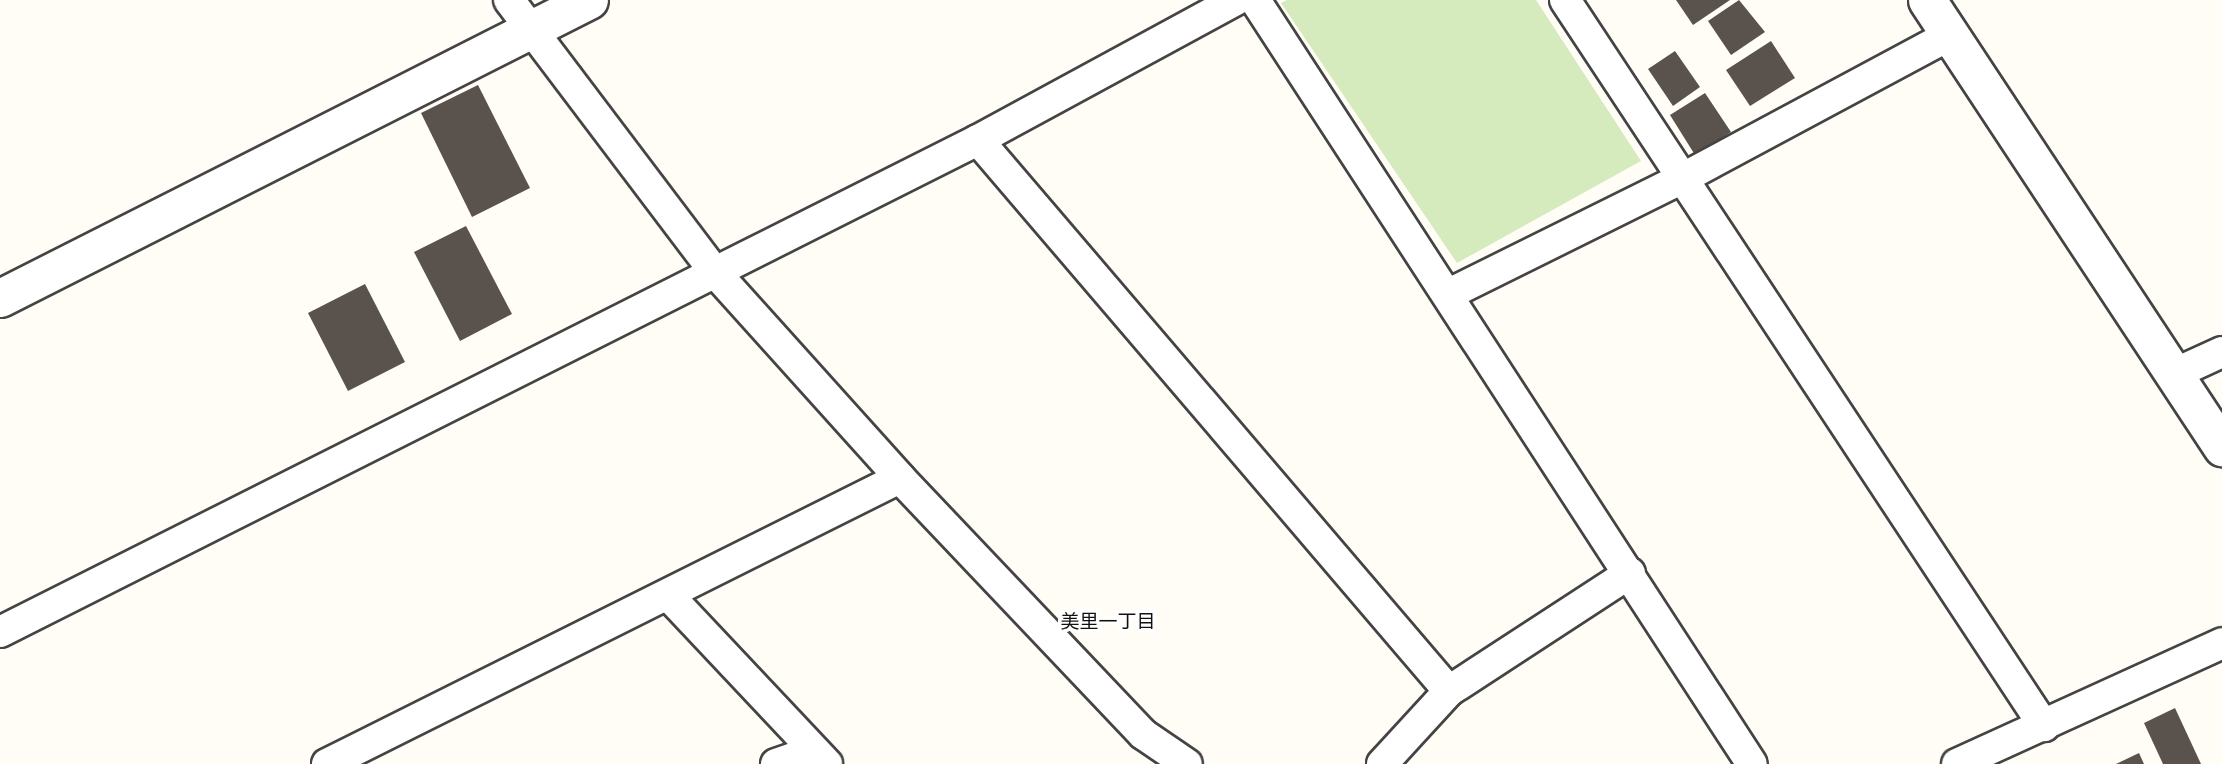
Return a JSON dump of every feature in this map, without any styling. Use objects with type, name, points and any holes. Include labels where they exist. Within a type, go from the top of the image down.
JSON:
[{"type":"street","points":[[509,0],[713,270],[900,478],[1143,734],[1186,764]]},
{"type":"street","points":[[0,298],[589,0]]},
{"type":"street","points":[[0,632],[713,270],[978,140],[1236,0]]},
{"type":"street","points":[[1255,0],[1449,294],[1752,764]]},
{"type":"street","points":[[1565,0],[1685,177],[2044,726]]},
{"type":"street","points":[[1927,0],[2222,447]]},
{"type":"street","points":[[1449,294],[1685,177],[1950,35]]},
{"type":"street","points":[[978,140],[1449,691]]},
{"type":"street","points":[[2174,374],[2222,352]]},
{"type":"street","points":[[327,764],[900,478]]},
{"type":"street","points":[[1382,764],[1449,691],[1630,573]]},
{"type":"street","points":[[668,595],[820,757]]},
{"type":"street","points":[[1957,764],[2222,643]]},
{"type":"street","points":[[776,764],[820,757]]},
{"type":"green space","points":[[1287,0],[1536,0],[1641,161],[1457,263],[1281,3]]},
{"type":"building","points":[[1676,0],[1730,0],[1693,25]]},
{"type":"building","points":[[1739,0],[1765,32],[1731,55],[1708,21]]},
{"type":"building","points":[[1771,41],[1795,78],[1750,106],[1726,70]]},
{"type":"building","points":[[1675,51],[1700,87],[1673,106],[1648,69]]},
{"type":"building","points":[[478,85],[530,188],[472,217],[421,113]]},
{"type":"building","points":[[1705,93],[1731,132],[1695,155],[1670,115]]},
{"type":"building","points":[[466,226],[512,314],[460,341],[414,252]]},
{"type":"building","points":[[365,284],[405,362],[348,391],[308,313]]},
{"type":"building","points":[[2175,708],[2201,764],[2163,764],[2144,723]]},
{"type":"building","points":[[2139,753],[2144,764],[2116,764]]},
{"type":"district","name":"美里一丁目","points":[[1108,622]]}]
